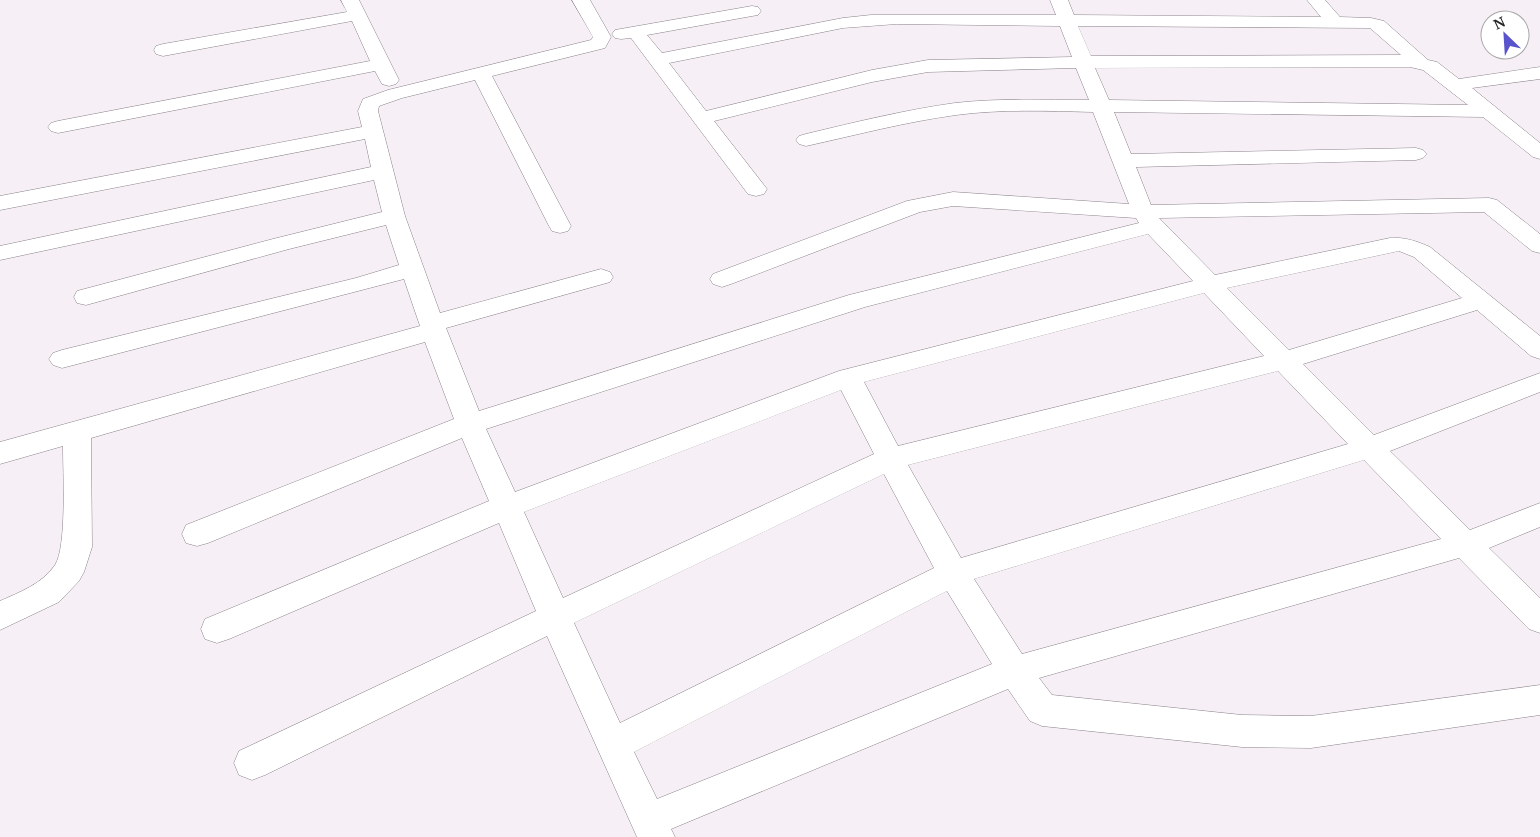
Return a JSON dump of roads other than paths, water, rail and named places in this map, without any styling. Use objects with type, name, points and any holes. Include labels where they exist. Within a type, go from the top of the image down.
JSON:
[{"type":"street","points":[[581,0],[602,37]]},
{"type":"street","points":[[1316,0],[1334,22]]},
{"type":"street","points":[[163,50],[354,8],[395,94]]},
{"type":"street","points":[[602,37],[752,11]]},
{"type":"street","points":[[1063,11],[1148,219],[1369,448],[1540,619]]},
{"type":"street","points":[[656,60],[843,23],[1063,11],[1378,25],[1420,62]]},
{"type":"street","points":[[636,32],[756,189]]},
{"type":"street","points":[[602,37],[598,44],[590,48],[395,94],[370,103],[368,111],[394,216],[432,327],[470,424],[612,745],[653,828],[1013,671],[1466,544],[1540,515]]},
{"type":"street","points":[[701,118],[905,69],[953,64],[1386,60],[1420,62],[1430,66],[1540,153]]},
{"type":"street","points":[[58,128],[382,64]]},
{"type":"street","points":[[1455,85],[1540,73]]},
{"type":"street","points":[[481,74],[560,226]]},
{"type":"street","points":[[806,140],[910,116],[957,109],[1005,105],[1488,111]]},
{"type":"street","points":[[1514,132],[1540,128]]},
{"type":"street","points":[[0,203],[373,131]]},
{"type":"street","points":[[1123,161],[1416,154]]},
{"type":"street","points":[[0,253],[384,171]]},
{"type":"street","points":[[722,279],[915,206],[936,201],[966,199],[1148,219],[1489,205],[1540,246]]},
{"type":"street","points":[[86,297],[394,216]]},
{"type":"street","points":[[197,534],[470,424],[858,301],[1148,219]]},
{"type":"street","points":[[217,629],[506,507],[848,377],[1210,284],[1402,244],[1422,252],[1540,350]]},
{"type":"street","points":[[62,359],[361,284],[412,269]]},
{"type":"street","points":[[0,452],[77,432],[601,277]]},
{"type":"street","points":[[252,762],[890,459],[1285,360],[1480,301]]},
{"type":"street","points":[[848,377],[890,459],[953,573],[1013,671],[1042,710],[1242,731],[1311,732],[1540,700]]},
{"type":"street","points":[[612,745],[953,573],[1369,448],[1540,382]]},
{"type":"street","points":[[0,616],[48,592],[68,572],[77,547],[77,432]]}]
